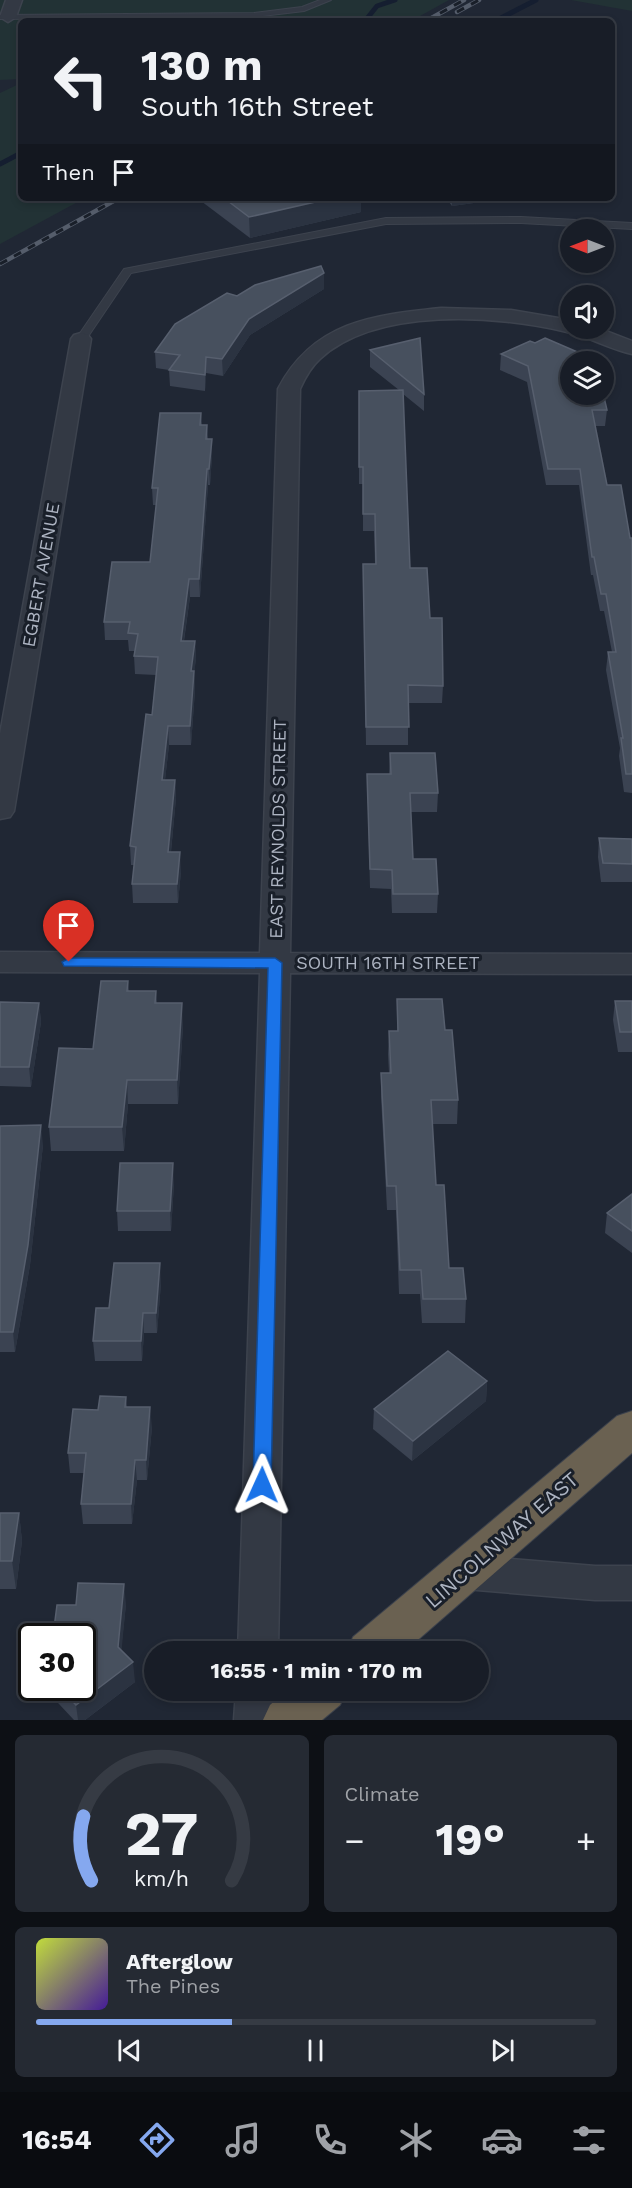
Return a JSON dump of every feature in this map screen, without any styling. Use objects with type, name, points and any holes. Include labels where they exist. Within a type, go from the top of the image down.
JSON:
[{"type":"highway","name":"LINCOLNWAY EAST","points":[[383,1641],[632,1428]]},
{"type":"highway","points":[[287,1720],[310,1701]]},
{"type":"street","points":[[4,17],[14,0]]},
{"type":"street","name":"EAST REYNOLDS STREET","points":[[258,1641],[289,389],[305,362],[319,349],[339,337],[365,327],[422,316],[486,314],[519,315],[560,324]]},
{"type":"street","name":"EGBERT AVENUE","points":[[0,811],[81,339]]},
{"type":"street","points":[[608,339],[632,348]]},
{"type":"street","name":"SOUTH 16TH STREET","points":[[0,962],[632,963]]},
{"type":"street","points":[[465,1572],[595,1583],[632,1583]]},
{"type":"street","points":[[255,1720],[256,1701]]},
{"type":"lane","points":[[4,17],[254,15],[304,9],[327,0]]},
{"type":"lane","points":[[81,339],[128,271],[386,221],[521,220],[632,226]]},
{"type":"shaded area","points":[[0,0],[449,0],[416,18],[18,18],[18,79],[0,80]]},
{"type":"shaded area","points":[[571,0],[632,0],[632,11]]},
{"type":"shaded area","points":[[18,84],[18,201],[79,201],[0,244],[0,93]]},
{"type":"building","points":[[228,201],[320,201],[249,217]]},
{"type":"building","points":[[321,266],[324,273],[249,319],[222,359],[206,357],[205,375],[169,370],[180,355],[155,352],[175,324],[227,293],[237,296],[255,285]]},
{"type":"building","points":[[420,338],[424,394],[370,350]]},
{"type":"building","points":[[545,338],[575,351],[560,351],[560,405],[606,405],[607,410],[592,410],[607,485],[621,485],[630,538],[632,538],[632,774],[626,774],[621,738],[623,738],[608,652],[616,652],[606,594],[601,594],[594,557],[592,557],[580,469],[548,469],[528,366],[501,354],[530,341],[535,343]]},
{"type":"building","points":[[403,390],[410,568],[427,568],[430,618],[442,618],[443,686],[408,685],[409,727],[366,727],[363,564],[376,564],[375,514],[363,514],[363,467],[359,467],[359,391]]},
{"type":"building","points":[[160,413],[201,413],[200,425],[207,425],[206,439],[212,439],[209,469],[207,469],[199,579],[189,579],[181,641],[195,641],[191,671],[194,671],[190,726],[168,726],[162,780],[175,780],[168,852],[180,852],[177,884],[132,884],[136,847],[130,846],[146,714],[152,715],[158,657],[134,656],[138,634],[128,633],[130,622],[104,622],[112,562],[150,562],[158,488],[152,488]]},
{"type":"building","points":[[390,753],[435,753],[438,793],[410,793],[413,859],[436,859],[438,894],[393,894],[392,870],[370,869],[367,774],[391,774]]},
{"type":"building","points":[[599,838],[632,839],[632,864],[603,863]]},
{"type":"building","points":[[101,981],[128,981],[127,991],[156,991],[155,1003],[182,1003],[177,1080],[127,1080],[122,1127],[49,1127],[59,1048],[93,1049]]},
{"type":"building","points":[[397,999],[442,999],[445,1030],[452,1030],[458,1100],[431,1100],[436,1185],[444,1185],[449,1268],[463,1268],[466,1299],[423,1299],[421,1270],[400,1270],[396,1186],[387,1186],[381,1073],[391,1073],[389,1031],[398,1031]]},
{"type":"building","points":[[615,1001],[632,1001],[632,1032],[620,1032]]},
{"type":"building","points":[[0,1002],[39,1003],[29,1067],[0,1067]]},
{"type":"building","points":[[41,1125],[28,1245],[13,1332],[0,1332],[0,1126]]},
{"type":"building","points":[[120,1163],[173,1163],[170,1211],[117,1211]]},
{"type":"building","points":[[632,1194],[632,1231],[607,1213]]},
{"type":"building","points":[[114,1263],[160,1263],[156,1313],[143,1313],[141,1341],[93,1341],[96,1308],[109,1308]]},
{"type":"building","points":[[448,1351],[487,1381],[413,1441],[374,1409]]},
{"type":"building","points":[[100,1396],[126,1397],[125,1407],[150,1407],[146,1460],[135,1460],[131,1504],[81,1504],[86,1453],[68,1453],[73,1409],[98,1410]]},
{"type":"building","points":[[0,1513],[19,1513],[12,1561],[0,1561]]},
{"type":"building","points":[[78,1583],[124,1584],[118,1647],[133,1662],[96,1690],[96,1623],[55,1623],[57,1605],[76,1605]]},
{"type":"waterway","points":[[367,18],[377,6],[395,0]]},
{"type":"waterway","points":[[501,18],[536,0]]},
{"type":"waterway","points":[[0,164],[18,155]]},
{"type":"railway","points":[[431,18],[464,0]]},
{"type":"railway","points":[[457,12],[479,0]]},
{"type":"railway","points":[[0,264],[114,201]]},
{"type":"route","points":[[69,962],[275,963],[262,1485]]}]
